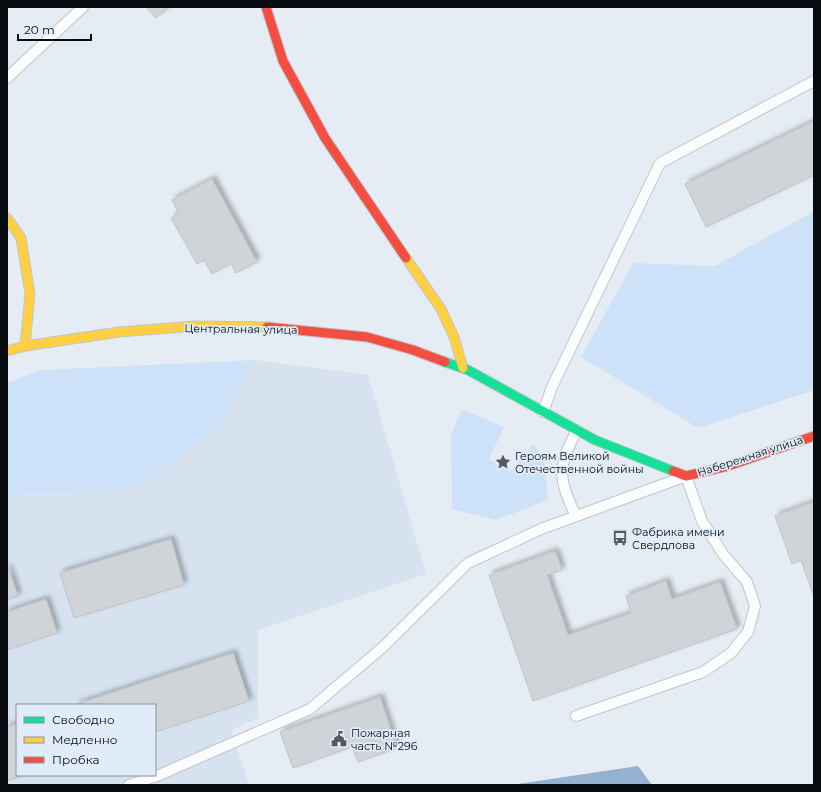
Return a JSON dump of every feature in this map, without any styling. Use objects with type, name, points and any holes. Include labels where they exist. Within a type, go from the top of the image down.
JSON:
[{"type":"street","points":[[266,7],[283,61],[325,138],[441,309],[454,337],[463,368]]},
{"type":"street","points":[[7,218],[21,238],[30,294],[24,346]]},
{"type":"street","name":"Центральная улица","points":[[7,351],[24,346],[119,332],[196,326],[280,327],[367,337],[413,350],[463,368],[595,440],[686,476]]},
{"type":"street","name":"Набережная улица","points":[[686,476],[728,466],[814,436]]},
{"type":"lane","points":[[7,78],[25,63],[83,7]]},
{"type":"lane","points":[[543,412],[552,387],[660,163],[814,81]]},
{"type":"lane","points":[[576,516],[566,495],[562,478],[562,462],[565,452],[577,430]]},
{"type":"lane","points":[[129,785],[156,780],[310,708],[383,647],[468,563],[541,529],[686,476],[702,521],[723,554],[747,582],[755,606],[748,632],[731,654],[703,672],[576,716]]},
{"type":"shaded area","points":[[814,211],[814,390],[698,428],[581,357],[633,263],[715,266]]},
{"type":"shaded area","points":[[255,360],[368,375],[426,574],[258,630],[258,718],[231,730],[249,785],[7,785],[7,499],[218,426]]},
{"type":"shaded area","points":[[255,360],[218,426],[158,475],[110,492],[15,495],[7,499],[7,383],[41,370]]},
{"type":"shaded area","points":[[461,409],[504,427],[489,459],[510,472],[533,444],[544,458],[548,500],[496,520],[452,509],[451,436]]},
{"type":"shaded area","points":[[638,766],[652,785],[511,785]]},
{"type":"building","points":[[146,7],[168,7],[156,18]]},
{"type":"building","points":[[814,121],[814,175],[706,227],[685,184]]},
{"type":"building","points":[[212,179],[257,262],[236,273],[231,263],[212,274],[204,260],[197,264],[171,218],[179,214],[172,200]]},
{"type":"building","points":[[814,502],[814,597],[801,560],[792,564],[775,516]]},
{"type":"building","points":[[171,539],[184,585],[74,618],[60,573]]},
{"type":"building","points":[[555,551],[562,570],[547,575],[568,635],[631,613],[626,596],[666,581],[672,599],[720,582],[737,629],[533,701],[489,575]]},
{"type":"building","points":[[8,567],[18,596],[7,600],[7,568]]},
{"type":"building","points":[[46,599],[57,633],[7,650],[7,612]]},
{"type":"building","points":[[233,653],[249,701],[156,732],[156,704],[77,704]]},
{"type":"building","name":"Пожарная часть №296","points":[[380,697],[397,748],[358,762],[352,747],[293,768],[280,732]]},
{"type":"building","points":[[16,724],[16,776],[21,776],[7,781],[7,727]]},
{"type":"traffic: fast","points":[[445,362],[468,370],[595,440],[673,471]]},
{"type":"traffic: slow","points":[[7,218],[21,238],[30,294],[25,346]]},
{"type":"traffic: slow","points":[[406,258],[441,309],[454,337],[463,368]]},
{"type":"traffic: slow","points":[[7,351],[25,346],[119,332],[196,326],[267,327]]},
{"type":"traffic: jam","points":[[266,7],[283,61],[325,138],[406,258]]},
{"type":"traffic: jam","points":[[267,327],[367,337],[413,350],[445,362]]},
{"type":"traffic: jam","points":[[673,471],[686,476],[728,466],[814,436]]},
{"type":"place","name":"Героям Великой Отечественной войны","points":[[503,462]]},
{"type":"place","name":"Фабрика имени Свердлова","points":[[620,538]]},
{"type":"place","name":"Пожарная часть №296","points":[[339,739]]}]
